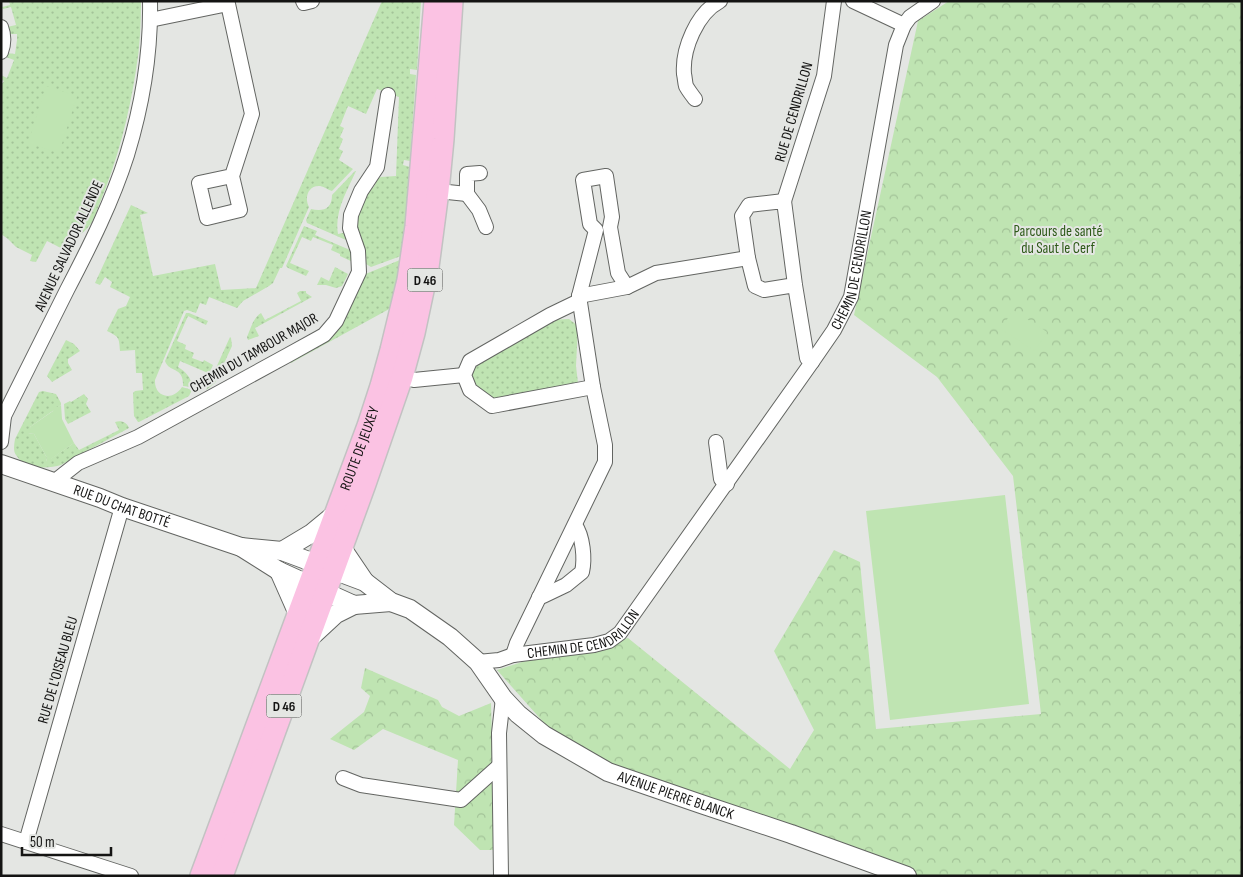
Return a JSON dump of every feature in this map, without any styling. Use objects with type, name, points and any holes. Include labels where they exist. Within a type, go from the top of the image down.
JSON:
[{"type":"main road","name":"ROUTE DE JEUXEY","points":[[222,876],[309,639],[317,588],[324,567],[335,514],[368,426],[391,350],[408,280],[416,226],[435,1]]},
{"type":"main road","name":"ROUTE DE JEUXEY","points":[[324,567],[342,548],[402,377],[414,333],[428,267],[438,191],[452,1]]},
{"type":"main road","name":"ROUTE DE JEUXEY","points":[[201,876],[298,614],[317,588]]},
{"type":"street","name":"AVENUE SALVADOR ALLENDE","points":[[2,416],[94,237],[114,191],[127,154],[138,113],[147,58],[150,1]]},
{"type":"street","points":[[303,1],[304,3],[312,1]]},
{"type":"street","points":[[695,99],[686,85],[684,69],[687,45],[702,17],[713,5],[720,1]]},
{"type":"street","name":"RUE DE CENDRILLON","points":[[812,362],[807,358],[784,201],[824,76],[834,1]]},
{"type":"street","points":[[853,1],[904,26],[910,17],[933,1]]},
{"type":"street","points":[[150,20],[232,2],[252,114],[232,176]]},
{"type":"street","name":"CHEMIN DE CENDRILLON","points":[[478,662],[499,660],[513,655],[594,645],[609,641],[620,633],[834,330],[851,297],[896,45],[904,26]]},
{"type":"street","points":[[1,27],[3,33],[3,48],[1,52]]},
{"type":"street","name":"CHEMIN DU TAMBOUR MAJOR","points":[[56,484],[59,478],[78,463],[138,437],[288,355],[324,335],[336,321],[359,272],[358,251],[350,228],[351,214],[362,191],[377,167],[388,95]]},
{"type":"street","points":[[480,173],[467,174],[467,194],[479,210],[486,227]]},
{"type":"street","points":[[596,230],[590,224],[583,180],[606,176],[612,217],[610,227],[618,273],[627,288]]},
{"type":"street","points":[[438,191],[467,194]]},
{"type":"street","points":[[784,201],[749,205],[742,216],[748,258],[755,286],[764,290],[795,285]]},
{"type":"street","points":[[596,230],[610,227]]},
{"type":"street","points":[[513,655],[517,643],[605,462],[605,445],[593,387],[579,299],[596,230]]},
{"type":"street","points":[[593,387],[492,406],[470,390],[464,375],[470,361],[579,299],[627,288],[656,273],[748,258]]},
{"type":"street","points":[[402,377],[414,380],[464,375]]},
{"type":"street","points":[[1,442],[2,416]]},
{"type":"street","points":[[716,442],[721,479],[727,484]]},
{"type":"street","name":"RUE DU CHAT BOTTÉ","points":[[1,464],[241,547],[282,551],[324,567]]},
{"type":"street","name":"RUE DE L'OISEAU BLEU","points":[[26,842],[122,507]]},
{"type":"street","points":[[282,551],[312,533],[335,514]]},
{"type":"street","points":[[540,597],[566,586],[582,572],[584,562],[579,531],[575,525]]},
{"type":"street","name":"RUE DU CHAT BOTTÉ","points":[[241,547],[279,571],[317,588]]},
{"type":"street","points":[[342,548],[365,582]]},
{"type":"street","points":[[324,567],[365,582],[391,602],[410,609],[450,637],[478,662]]},
{"type":"street","points":[[279,571],[298,614]]},
{"type":"street","points":[[317,588],[354,605]]},
{"type":"street","points":[[309,639],[336,614],[354,605],[391,602]]},
{"type":"street","name":"AVENUE PIERRE BLANCK","points":[[478,662],[503,698],[518,714],[544,735],[608,772],[791,834],[906,876]]},
{"type":"street","points":[[501,876],[499,733],[503,698]]},
{"type":"street","points":[[343,778],[361,785],[460,800],[499,766]]},
{"type":"street","points":[[1,834],[130,876]]},
{"type":"green space","points":[[9,1],[141,1],[138,53],[130,104],[117,156],[95,216],[91,224],[82,233],[78,235],[75,233],[70,236],[73,244],[71,253],[47,241],[36,262],[30,261],[32,255],[16,247],[1,234],[1,85],[4,81],[1,75],[7,78],[14,60],[6,57],[7,53],[15,54],[17,40],[17,34],[8,34],[7,27],[16,25],[11,7],[3,9],[2,7],[10,5]]},
{"type":"green space","points":[[382,1],[421,1],[417,70],[410,69],[410,74],[416,75],[410,161],[404,160],[403,165],[410,167],[410,187],[406,234],[401,256],[371,267],[366,264],[357,225],[357,216],[361,206],[370,188],[373,188],[376,183],[373,181],[381,177],[396,176],[399,97],[377,89],[366,114],[348,106],[340,126],[344,128],[340,137],[343,139],[339,149],[343,151],[339,160],[353,169],[332,191],[320,186],[310,190],[307,196],[309,207],[282,268],[280,268],[273,283],[243,301],[237,308],[209,297],[206,305],[200,303],[196,313],[184,311],[155,380],[155,386],[160,394],[164,396],[173,395],[182,387],[192,390],[189,396],[138,422],[134,416],[133,393],[143,390],[142,373],[136,373],[135,350],[120,351],[118,338],[107,331],[118,309],[126,306],[130,297],[110,287],[112,282],[105,277],[100,285],[95,283],[131,205],[148,213],[140,215],[153,276],[215,264],[221,290],[256,288]]},
{"type":"green space","name":"Parcours de santé du Saut le Cerf","points":[[949,1],[1242,1],[1242,876],[908,876],[659,793],[561,742],[497,670],[522,662],[628,638],[790,769],[814,730],[774,651],[834,550],[860,562],[876,729],[1041,714],[1013,476],[937,377],[854,315],[918,21]]},
{"type":"green space","points":[[46,86],[77,96],[59,153],[28,143]]},
{"type":"green space","points":[[355,171],[342,202],[337,226],[338,234],[347,232],[348,240],[307,223],[306,220],[311,209],[323,210],[329,206],[332,195]]},
{"type":"green space","points":[[304,226],[317,231],[315,235],[350,250],[355,263],[331,250],[333,245],[313,237],[311,241],[302,237],[290,263],[309,271],[306,276],[288,268],[286,266]]},
{"type":"green space","points":[[400,260],[397,285],[391,308],[291,363],[288,362],[326,339],[363,275]]},
{"type":"green space","points":[[335,267],[348,274],[342,286],[336,288],[317,285],[321,277],[329,281]]},
{"type":"green space","points":[[306,291],[312,297],[255,328],[259,336],[248,340],[247,337],[251,327],[258,315],[261,313],[265,320],[301,301],[297,293]]},
{"type":"green space","points":[[1013,310],[1047,332],[1035,351],[1001,329]]},
{"type":"green space","points":[[186,313],[208,321],[206,325],[188,316],[177,341],[186,345],[185,349],[194,353],[192,358],[203,362],[204,360],[213,365],[203,388],[208,373],[180,361],[178,367],[188,375],[192,387],[183,386],[183,380],[179,372],[167,365],[165,361]]},
{"type":"green space","points":[[569,319],[578,326],[576,366],[578,383],[496,400],[481,395],[474,384],[472,369],[549,320]]},
{"type":"green space","points":[[230,337],[232,346],[215,383],[206,390]]},
{"type":"green space","points":[[66,340],[74,344],[80,351],[68,359],[72,370],[52,382],[47,376]]},
{"type":"green space","points":[[39,392],[56,394],[61,403],[61,405],[30,427],[32,430],[28,433],[34,434],[47,458],[46,462],[74,443],[79,450],[119,430],[115,422],[124,422],[129,428],[61,465],[43,468],[31,466],[20,460],[15,453],[15,439]]},
{"type":"green space","points":[[84,394],[88,399],[86,404],[91,412],[68,424],[65,419],[64,404]]},
{"type":"green space","points":[[61,405],[62,419],[74,443],[51,459],[50,463],[46,462],[47,458],[34,434],[28,433],[28,430],[31,430],[30,427],[53,411],[54,407]]},
{"type":"green space","points":[[1005,495],[1029,704],[890,720],[866,511]]},
{"type":"green space","points":[[365,668],[438,700],[442,707],[459,716],[491,703],[495,850],[480,850],[454,825],[458,760],[383,729],[354,750],[330,739],[364,712],[370,696],[361,688]]}]
